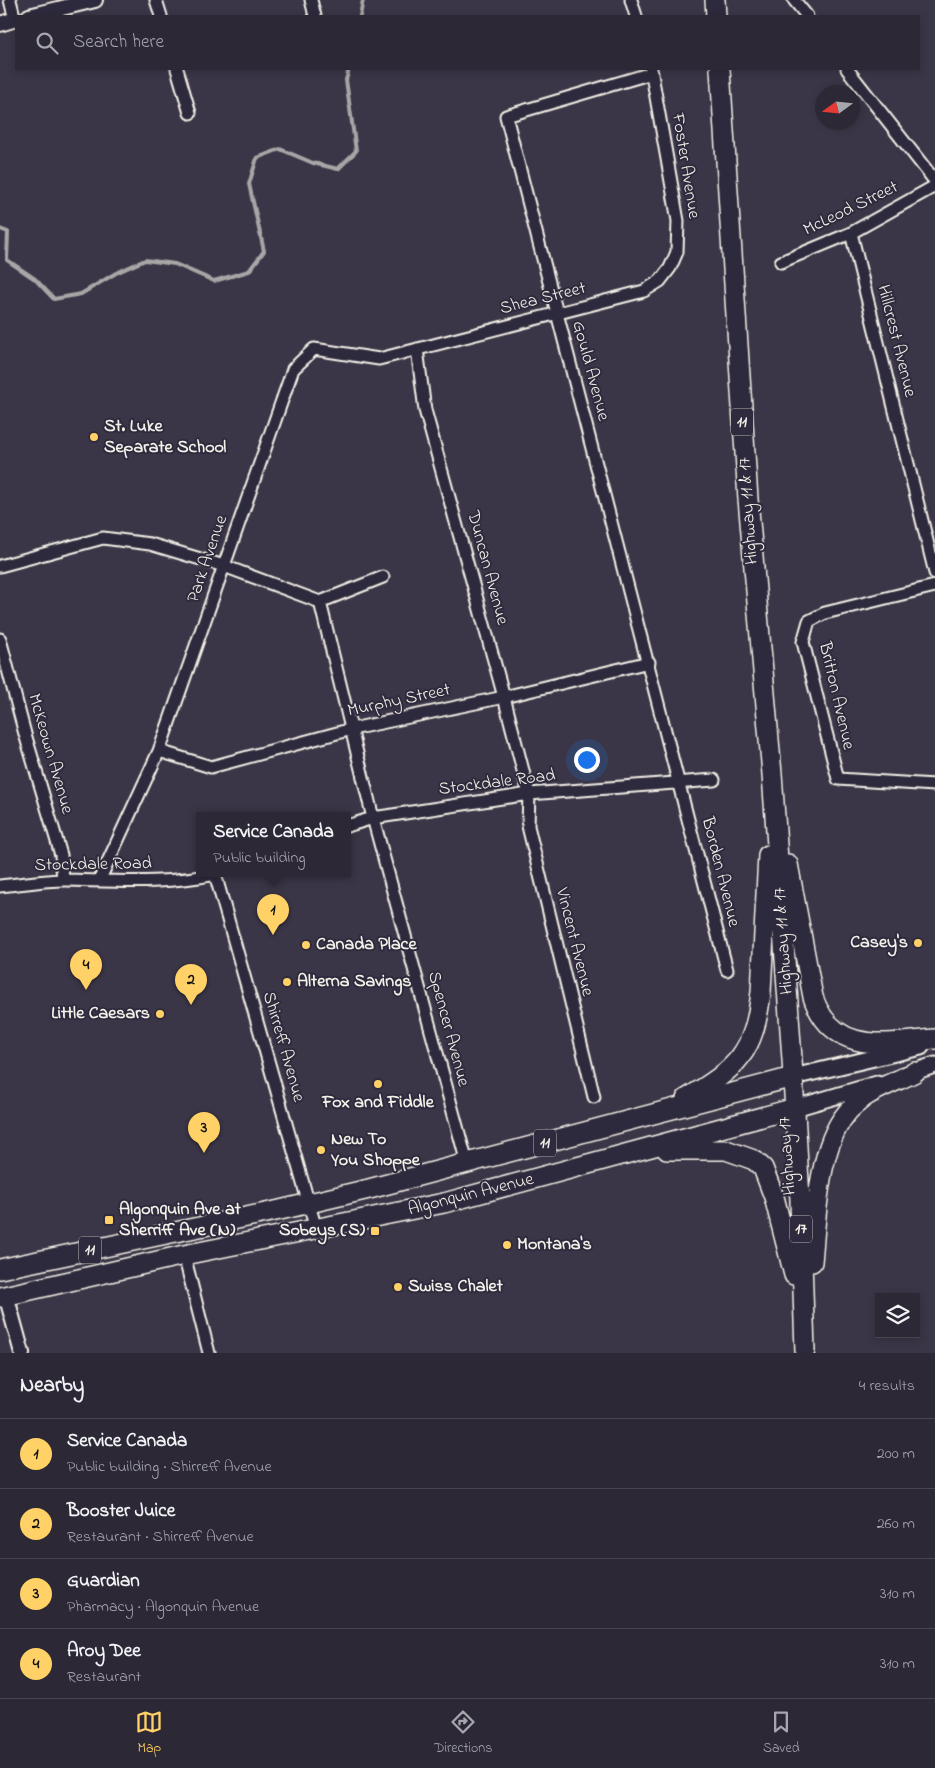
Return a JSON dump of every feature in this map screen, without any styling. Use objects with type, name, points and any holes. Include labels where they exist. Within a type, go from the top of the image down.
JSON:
[{"type":"highway","name":"Highway 11 & 17","points":[[720,70],[748,499],[772,774],[790,1110]]},
{"type":"highway","points":[[772,774],[812,997],[816,1009],[830,1028],[856,1041],[879,1044],[935,1039]]},
{"type":"highway","points":[[668,1110],[724,1074],[734,1065],[751,1041],[761,992],[772,774]]},
{"type":"highway","points":[[805,1352],[821,1173],[831,1142],[846,1114],[864,1098],[915,1072]]},
{"type":"highway","name":"Algonquin Avenue","points":[[0,1270],[309,1204],[787,1078]]},
{"type":"highway","name":"Algonquin Avenue","points":[[3,1296],[184,1256],[444,1203],[790,1110]]},
{"type":"highway","name":"Highway 17","points":[[790,1110],[805,1352]]},
{"type":"highway","points":[[639,1150],[726,1150],[754,1160],[762,1168],[769,1180],[774,1197],[798,1291],[805,1352]]},
{"type":"main road","name":"Algonquin Avenue","points":[[787,1078],[935,1044]]},
{"type":"main road","name":"Algonquin Avenue","points":[[790,1110],[935,1065]]},
{"type":"street","points":[[10,0],[18,15]]},
{"type":"street","points":[[32,15],[95,0]]},
{"type":"street","points":[[156,0],[161,15]]},
{"type":"street","points":[[311,0],[315,15]]},
{"type":"street","points":[[631,0],[636,15]]},
{"type":"street","points":[[794,0],[806,15]]},
{"type":"street","points":[[0,24],[15,20]]},
{"type":"street","points":[[177,70],[190,113]]},
{"type":"street","points":[[849,70],[935,181]]},
{"type":"street","name":"Foster Avenue","points":[[652,71],[678,221],[677,252],[670,268]]},
{"type":"street","name":"Gould Avenue","points":[[652,71],[506,116],[556,315],[680,782]]},
{"type":"street","name":"McLeod Street","points":[[781,262],[851,233],[935,186]]},
{"type":"street","name":"Hillcrest Avenue","points":[[851,233],[935,574]]},
{"type":"street","name":"Shea Street","points":[[417,349],[644,292],[660,281],[670,268]]},
{"type":"street","name":"Park Avenue","points":[[99,881],[159,751],[293,369],[314,350],[379,359],[417,349]]},
{"type":"street","name":"Duncan Avenue","points":[[417,349],[425,410],[529,794]]},
{"type":"street","points":[[0,566],[103,538],[150,544],[224,566],[320,602],[383,577]]},
{"type":"street","name":"Britton Avenue","points":[[935,586],[825,614],[810,621],[803,642],[838,779],[935,785]]},
{"type":"street","name":"Spencer Avenue","points":[[320,602],[373,818],[467,1163]]},
{"type":"street","name":"McKeown Avenue","points":[[0,639],[25,734],[61,855],[63,880]]},
{"type":"street","name":"Murphy Street","points":[[159,751],[211,767],[352,729],[504,697],[649,662]]},
{"type":"street","name":"Stockdale Road","points":[[351,825],[373,818],[529,794],[714,780]]},
{"type":"street","name":"Borden Avenue","points":[[680,782],[727,970]]},
{"type":"street","name":"Vincent Avenue","points":[[529,794],[528,826],[594,1097]]},
{"type":"street","name":"Stockdale Road","points":[[0,886],[63,880],[168,881],[200,877]]},
{"type":"street","name":"Shirreff Avenue","points":[[216,877],[316,1229]]},
{"type":"street","points":[[184,1256],[209,1353]]},
{"type":"street","points":[[3,1296],[22,1353]]},
{"type":"waterway","points":[[360,15],[363,0]]},
{"type":"waterway","points":[[0,229],[8,232],[7,260],[35,279],[54,299],[81,294],[116,273],[145,260],[175,264],[214,281],[249,271],[264,251],[249,184],[257,158],[280,149],[313,163],[338,169],[356,151],[346,80],[349,70]]},
{"type":"place","name":"St. Luke Separate School","points":[[94,437]]},
{"type":"place","name":"Service Canada","points":[[273,935]]},
{"type":"place","name":"Casey's","points":[[918,943]]},
{"type":"place","name":"Canada Place","points":[[306,945]]},
{"type":"place","name":"Alterna Savings","points":[[287,982]]},
{"type":"place","name":"Aroy Dee","points":[[86,990]]},
{"type":"place","name":"Booster Juice","points":[[191,1005]]},
{"type":"place","name":"Little Caesars","points":[[160,1014]]},
{"type":"place","name":"Fox and Fiddle","points":[[378,1084]]},
{"type":"place","name":"New To You Shoppe","points":[[321,1150]]},
{"type":"place","name":"Guardian","points":[[204,1153]]},
{"type":"place","name":"Algonquin Ave at Sherriff Ave (N)","points":[[109,1220]]},
{"type":"place","name":"Sobeys (S)","points":[[375,1231]]},
{"type":"place","name":"Montana's","points":[[507,1245]]},
{"type":"place","name":"Swiss Chalet","points":[[398,1287]]}]
